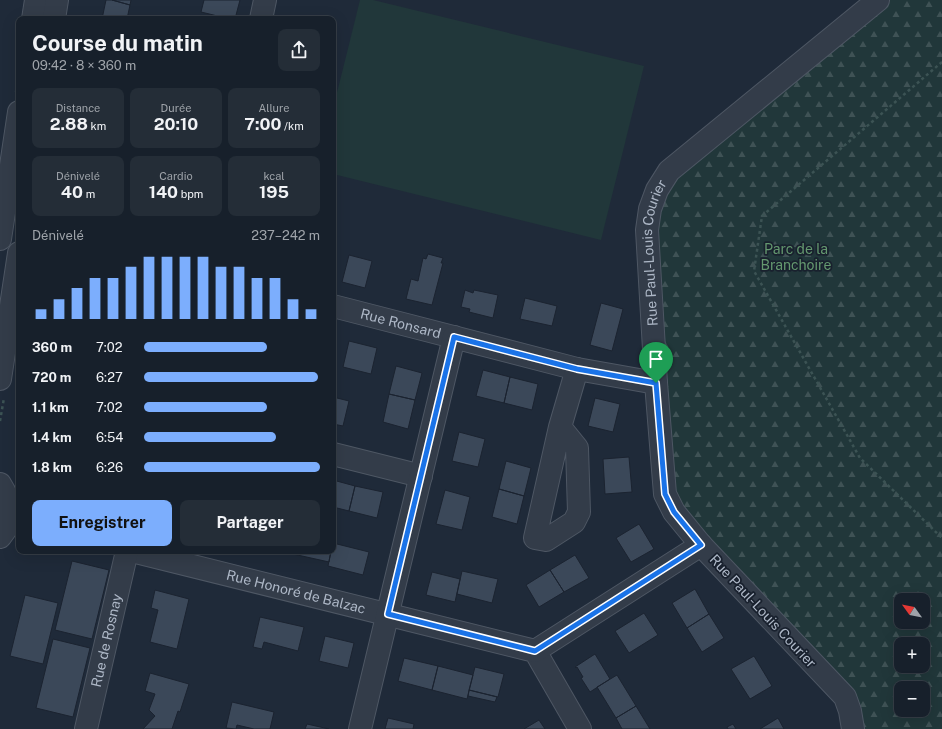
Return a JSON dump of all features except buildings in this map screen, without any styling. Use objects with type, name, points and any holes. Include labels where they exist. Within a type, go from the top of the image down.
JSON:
[{"type":"street","points":[[33,16],[36,0]]},
{"type":"street","points":[[54,16],[57,0]]},
{"type":"street","points":[[262,16],[265,0]]},
{"type":"street","name":"Rue Paul-Louis Courier","points":[[853,729],[850,711],[845,698],[701,545],[674,512],[665,494],[656,383],[647,230],[650,209],[657,190],[669,171],[878,0]]},
{"type":"street","points":[[0,239],[16,132]]},
{"type":"street","points":[[0,379],[16,273]]},
{"type":"street","name":"Rue Ronsard","points":[[336,307],[577,369],[656,383]]},
{"type":"street","points":[[360,729],[454,337]]},
{"type":"street","points":[[560,427],[577,369]]},
{"type":"street","points":[[336,455],[421,476]]},
{"type":"street","points":[[0,484],[8,497],[10,513],[9,529]]},
{"type":"street","points":[[580,729],[535,651],[701,545]]},
{"type":"street","name":"Rue de Rosnay","points":[[86,729],[126,554]]},
{"type":"street","name":"Rue Honoré de Balzac","points":[[144,554],[535,651]]},
{"type":"path","points":[[942,62],[762,216],[754,272],[860,458],[942,538]]},
{"type":"green space","points":[[360,0],[373,0],[644,66],[601,240],[336,175],[336,97]]},
{"type":"green space","name":"Parc de la Branchoire","points":[[878,0],[942,0],[942,729],[853,729],[850,711],[674,512],[656,383],[657,190]]},
{"type":"route","points":[[454,337],[577,369],[656,383],[665,494],[674,512],[701,545],[535,651],[388,614],[454,337]]}]
